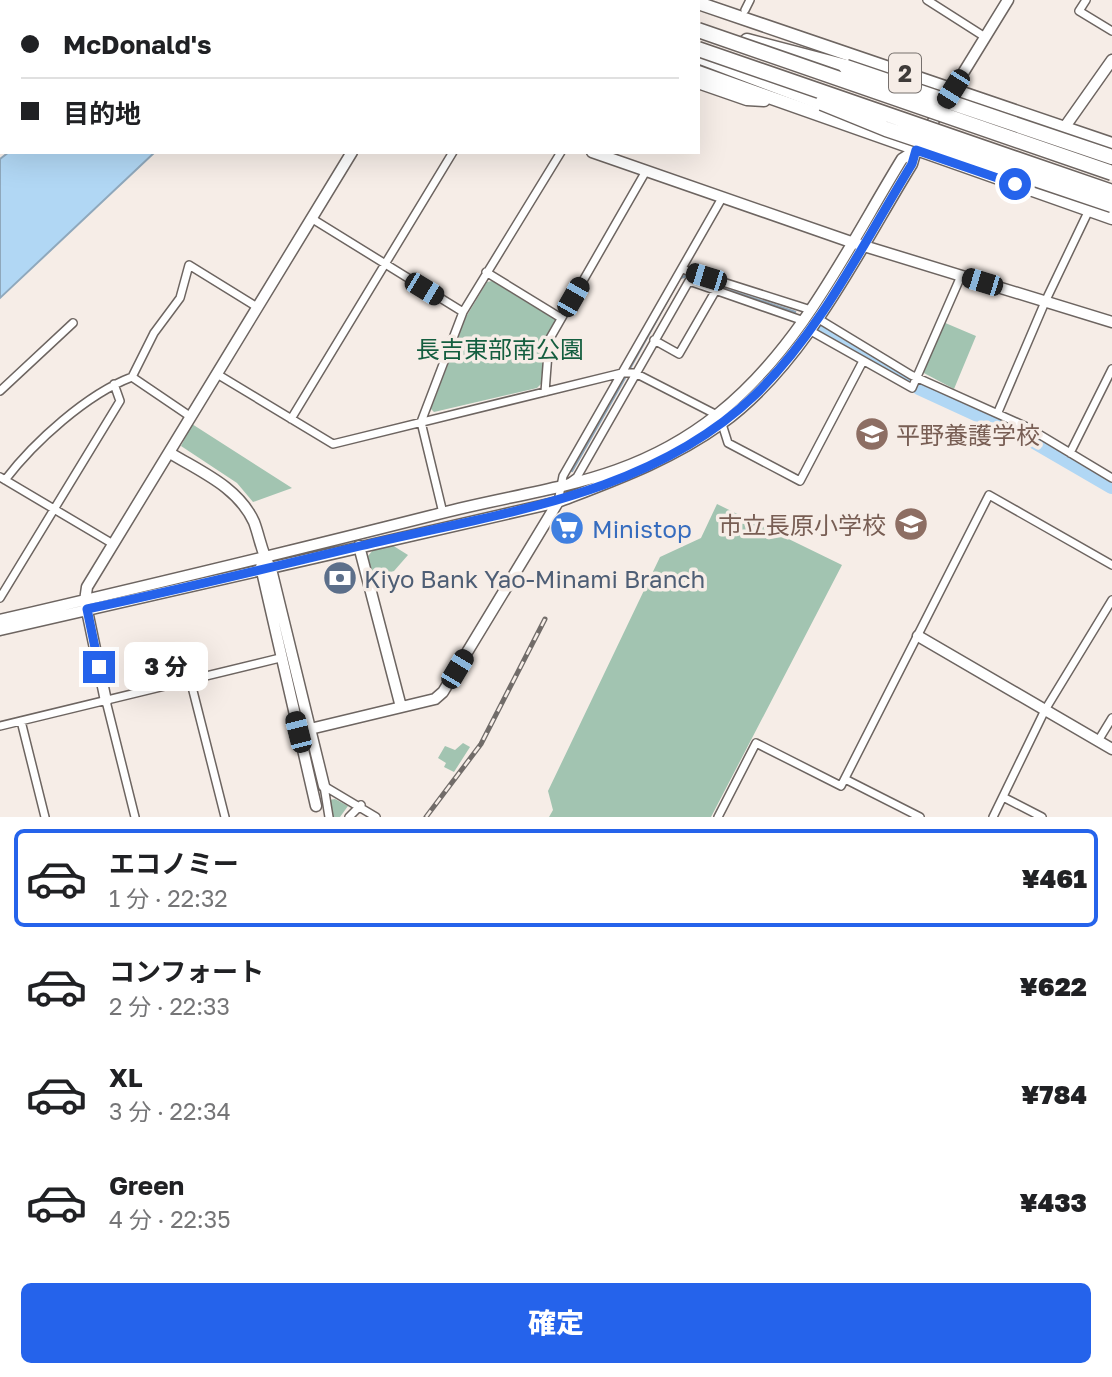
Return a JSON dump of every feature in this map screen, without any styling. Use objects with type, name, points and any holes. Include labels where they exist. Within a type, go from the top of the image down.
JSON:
[{"type":"highway","points":[[700,30],[846,67],[1112,157]]},
{"type":"highway","points":[[700,30],[1112,173]]},
{"type":"highway","points":[[700,50],[1112,192]]},
{"type":"highway","points":[[700,57],[886,129],[1112,205]]},
{"type":"main road","points":[[715,0],[748,5],[800,37]]},
{"type":"main road","name":"2","points":[[700,3],[1112,144]]},
{"type":"main road","points":[[700,73],[1112,218]]},
{"type":"main road","points":[[700,83],[747,99],[779,101]]},
{"type":"street","points":[[927,0],[985,37]]},
{"type":"street","points":[[0,620],[266,570],[359,546],[558,502],[629,476],[720,419],[806,325],[856,244],[912,164],[916,150],[1008,0]]},
{"type":"street","points":[[1086,0],[1079,11],[1112,31]]},
{"type":"street","points":[[1065,128],[1112,60]]},
{"type":"street","points":[[135,817],[106,701],[86,605],[87,587],[351,154]]},
{"type":"street","points":[[291,419],[452,154]]},
{"type":"street","points":[[443,513],[421,422],[463,312],[560,154]]},
{"type":"street","points":[[600,154],[856,244],[1112,322]]},
{"type":"street","points":[[545,393],[549,340],[646,171]]},
{"type":"street","points":[[310,729],[435,699],[443,692],[558,502],[563,476],[722,198]]},
{"type":"street","points":[[998,412],[1045,302],[1089,210]]},
{"type":"street","points":[[311,218],[463,312]]},
{"type":"street","points":[[113,544],[3,479],[25,454],[114,384],[132,377],[154,333],[180,298],[189,265],[257,307]]},
{"type":"street","points":[[682,269],[814,314],[918,378],[998,412],[1112,478]]},
{"type":"street","points":[[486,272],[561,318]]},
{"type":"street","points":[[560,489],[577,477],[689,281],[806,325],[912,388],[961,276]]},
{"type":"street","points":[[654,340],[679,354],[716,290]]},
{"type":"street","points":[[0,391],[73,323]]},
{"type":"street","points":[[217,374],[333,444],[622,373],[635,373],[720,419],[728,443],[800,481],[863,361]]},
{"type":"street","points":[[1070,453],[1112,369]]},
{"type":"street","points":[[132,377],[191,417]]},
{"type":"street","points":[[0,598],[120,401],[114,384]]},
{"type":"street","points":[[0,630],[264,558],[443,513],[560,489],[632,465],[720,419]]},
{"type":"street","points":[[170,453],[239,498],[252,519],[264,558],[280,658],[317,812]]},
{"type":"street","points":[[718,817],[756,743],[841,786],[989,495],[1112,565]]},
{"type":"street","points":[[359,546],[401,707]]},
{"type":"street","points":[[266,570],[310,729],[329,817]]},
{"type":"street","points":[[993,817],[1045,710],[1112,600]]},
{"type":"street","points":[[918,636],[1112,749]]},
{"type":"street","points":[[0,726],[280,658]]},
{"type":"street","points":[[190,679],[225,817]]},
{"type":"street","points":[[1098,741],[1112,718]]},
{"type":"street","points":[[21,721],[45,817]]},
{"type":"street","points":[[845,779],[920,817]]},
{"type":"street","points":[[324,786],[361,805],[376,817]]},
{"type":"street","points":[[1003,797],[1042,817]]},
{"type":"street","points":[[349,817],[361,805]]},
{"type":"green space","name":"長吉東部南公園","points":[[492,281],[556,320],[545,338],[541,384],[537,388],[434,412],[431,409],[466,317],[487,282]]},
{"type":"green space","points":[[943,322],[976,336],[954,389],[922,372]]},
{"type":"green space","points":[[192,424],[292,488],[253,502],[237,483],[181,446]]},
{"type":"green space","points":[[717,504],[842,565],[711,817],[549,817],[553,810],[548,791],[660,557],[701,538]]},
{"type":"green space","points":[[392,545],[408,555],[394,571],[373,577],[368,556],[373,550]]},
{"type":"green space","points":[[463,743],[470,747],[454,772],[444,767],[446,763],[438,758],[445,746],[455,750]]},
{"type":"green space","points":[[335,799],[348,806],[340,817],[331,817],[329,800]]},
{"type":"water","points":[[6,154],[153,154],[0,298],[0,159]]},
{"type":"waterway","points":[[629,370],[680,278],[686,276],[795,312]]},
{"type":"waterway","points":[[821,328],[908,381]]},
{"type":"waterway","points":[[572,471],[626,376]]},
{"type":"waterway","points":[[919,387],[1026,436],[1112,486]]},
{"type":"railway","points":[[426,817],[481,744],[545,619]]},
{"type":"place","name":"平野養護学校","points":[[872,434]]},
{"type":"place","name":"市立長原小学校","points":[[911,524]]},
{"type":"place","name":"Ministop","points":[[567,528]]},
{"type":"place","name":"Kiyo Bank Yao-Minami Branch","points":[[340,578]]},
{"type":"route","points":[[99,667],[87,609],[558,502],[655,464],[722,424],[755,395],[790,356],[826,304],[912,164],[916,150],[1015,184]]}]
